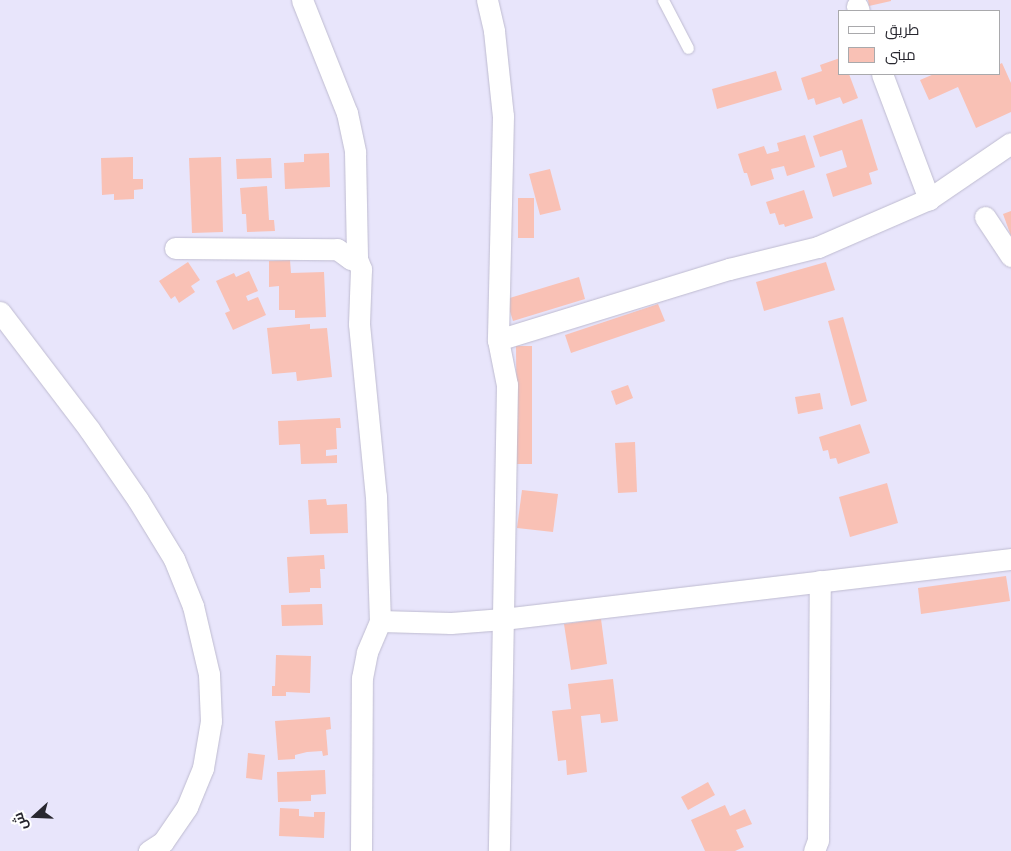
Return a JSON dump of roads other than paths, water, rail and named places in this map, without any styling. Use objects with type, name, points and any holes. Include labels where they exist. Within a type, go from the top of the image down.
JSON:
[{"type":"street","points":[[302,0],[348,113],[355,152],[357,259],[361,269],[359,324],[376,496],[380,621],[367,652],[362,678],[361,851]]},
{"type":"street","points":[[487,0],[494,31],[504,116],[498,340],[507,385],[499,851]]},
{"type":"street","points":[[882,75],[929,199]]},
{"type":"street","points":[[498,340],[729,269],[818,247],[929,199],[1011,143]]},
{"type":"street","points":[[985,217],[1011,256]]},
{"type":"street","points":[[175,248],[336,249],[351,259],[357,259]]},
{"type":"street","points":[[1,316],[89,429],[138,500],[174,559],[193,606],[209,674],[210,721],[203,768],[190,800],[159,848]]},
{"type":"street","points":[[380,621],[452,623],[504,619],[1011,559]]},
{"type":"street","points":[[814,851],[818,840],[820,581]]},
{"type":"lane","points":[[664,0],[688,48]]}]
